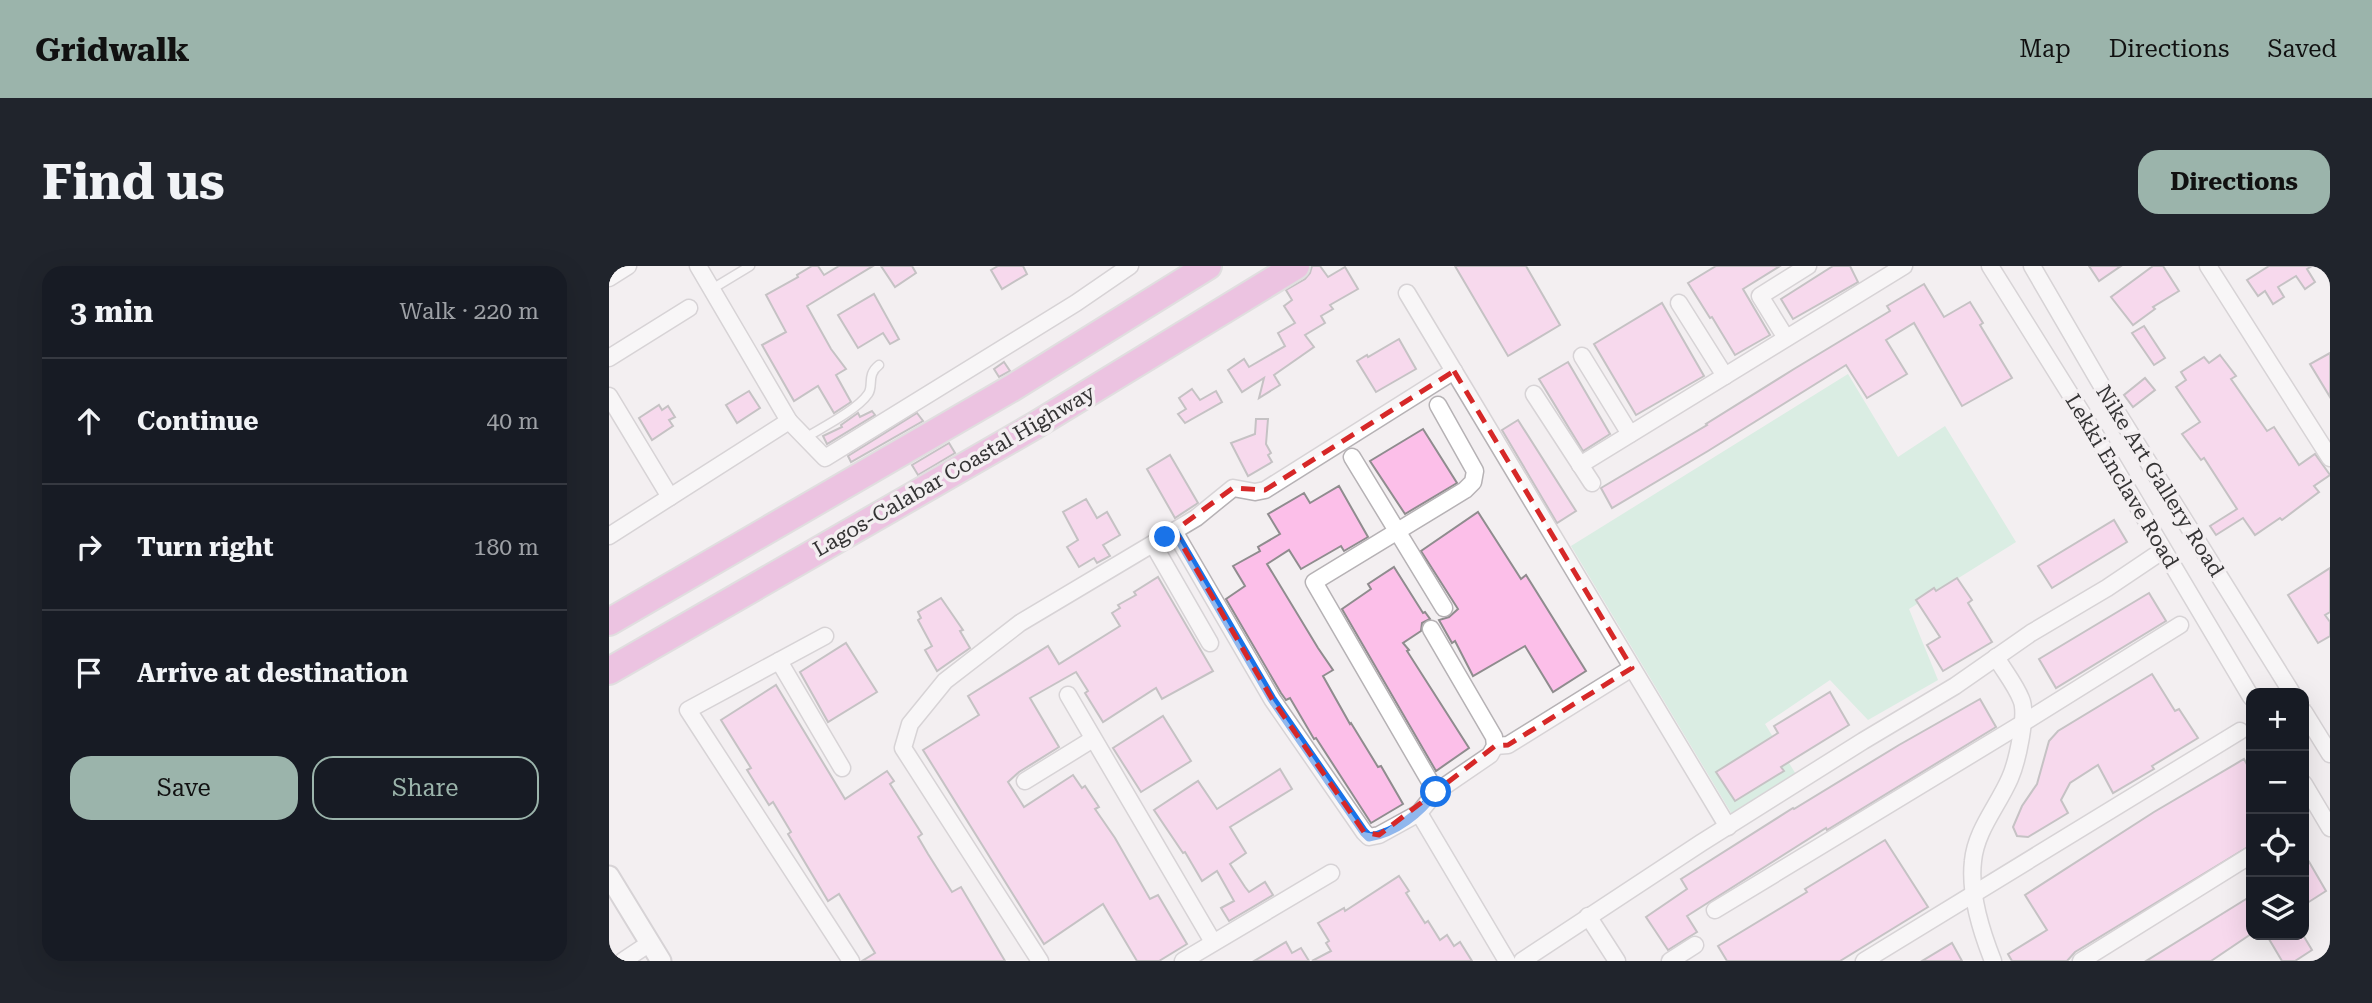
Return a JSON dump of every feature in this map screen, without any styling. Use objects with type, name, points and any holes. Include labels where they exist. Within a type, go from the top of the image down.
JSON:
[{"type":"highway","name":"Lagos-Calabar Coastal Highway","points":[[609,622],[1000,394],[1208,266]]},
{"type":"highway","name":"Lagos-Calabar Coastal Highway","points":[[609,671],[1034,426],[1296,266]]},
{"type":"street","points":[[609,278],[628,266]]},
{"type":"street","points":[[698,266],[789,421],[825,458],[1076,303],[1129,266]]},
{"type":"street","points":[[1786,338],[1760,296],[1808,266]]},
{"type":"street","points":[[1580,465],[1786,338],[1877,273],[1904,266]]},
{"type":"street","name":"Lekki Enclave Road","points":[[1990,266],[2090,426],[2246,690]]},
{"type":"street","name":"Nike Art Gallery Road","points":[[2032,266],[2117,412],[2289,688]]},
{"type":"street","points":[[2208,266],[2330,458]]},
{"type":"street","points":[[1407,293],[1728,827]]},
{"type":"street","points":[[1679,303],[1724,376]]},
{"type":"street","points":[[609,358],[689,308]]},
{"type":"street","points":[[1582,356],[1630,434]]},
{"type":"street","points":[[1040,961],[903,748],[910,724],[945,681],[1020,623],[1196,518],[1233,488],[1255,492],[1265,490],[1454,371]]},
{"type":"street","points":[[1534,394],[1592,483]]},
{"type":"street","points":[[609,396],[670,497]]},
{"type":"street","points":[[1436,792],[1314,582],[1465,490],[1473,482],[1475,471],[1438,405]]},
{"type":"street","points":[[2090,426],[2117,412]]},
{"type":"street","points":[[609,536],[789,421]]},
{"type":"street","points":[[1352,457],[1444,608]]},
{"type":"street","points":[[1174,531],[1272,699],[1369,837],[1379,835],[1419,813],[1436,792],[1490,755],[1495,746],[1494,737],[1431,629]]},
{"type":"street","points":[[1153,544],[1210,643]]},
{"type":"street","points":[[1522,961],[1863,741],[1955,686],[2031,633],[2107,589],[2162,551]]},
{"type":"street","points":[[1715,910],[2179,625]]},
{"type":"street","points":[[825,636],[688,710],[851,961]]},
{"type":"street","points":[[1993,961],[1977,910],[1972,876],[1973,858],[1985,821],[2011,777],[2023,723],[2023,701],[1996,657]]},
{"type":"street","points":[[779,661],[842,768]]},
{"type":"street","points":[[1495,746],[1508,744],[1632,668]]},
{"type":"street","points":[[1068,695],[1213,942]]},
{"type":"street","points":[[2309,720],[2330,754]]},
{"type":"street","points":[[1864,961],[2240,731]]},
{"type":"street","points":[[1025,781],[1093,739]]},
{"type":"street","points":[[2309,792],[2330,828]]},
{"type":"street","points":[[1419,813],[1507,961]]},
{"type":"street","points":[[2081,961],[2246,858]]},
{"type":"street","points":[[1183,961],[1332,873]]},
{"type":"street","points":[[609,876],[661,961]]},
{"type":"street","points":[[1588,916],[1618,961]]},
{"type":"street","points":[[623,961],[650,943]]},
{"type":"street","points":[[1670,961],[1695,945]]},
{"type":"lane","points":[[712,289],[750,266]]},
{"type":"lane","points":[[805,438],[860,404],[870,393],[872,373],[879,365]]},
{"type":"highlighted area","points":[[1454,371],[1632,668],[1508,745],[1495,746],[1379,835],[1364,832],[1272,699],[1174,531],[1233,488],[1265,490]]},
{"type":"green space","points":[[1848,374],[1898,457],[1945,426],[2016,542],[1909,609],[1938,680],[1868,720],[1830,680],[1765,724],[1797,776],[1736,821],[1571,546]]},
{"type":"building","points":[[812,266],[818,266],[824,275],[839,266],[873,266],[807,306],[831,349],[846,369],[836,375],[851,402],[834,413],[818,386],[794,401],[762,345],[786,332],[766,295]]},
{"type":"building","points":[[881,266],[912,266],[916,273],[895,287]]},
{"type":"building","points":[[998,266],[1023,266],[1027,274],[1002,289],[991,270]]},
{"type":"building","points":[[1312,266],[1320,266],[1328,277],[1345,267],[1358,289],[1330,305],[1333,309],[1321,316],[1325,323],[1305,335],[1314,347],[1274,375],[1280,385],[1259,398],[1264,378],[1242,392],[1228,370],[1244,359],[1249,367],[1285,346],[1278,333],[1295,323],[1284,306],[1292,300],[1286,290],[1305,279]]},
{"type":"building","points":[[1455,266],[1526,266],[1560,325],[1508,356]]},
{"type":"building","points":[[1716,266],[1780,266],[1743,289],[1770,335],[1735,355],[1688,283]]},
{"type":"building","points":[[1833,266],[1850,266],[1858,282],[1793,319],[1781,299]]},
{"type":"building","points":[[2089,266],[2121,266],[2099,281]]},
{"type":"building","points":[[2153,266],[2163,266],[2179,291],[2153,307],[2155,309],[2133,325],[2111,297]]},
{"type":"building","points":[[2269,266],[2312,266],[2307,269],[2315,282],[2305,289],[2296,276],[2278,287],[2284,297],[2273,304],[2265,291],[2258,296],[2247,280]]},
{"type":"building","points":[[1924,284],[1944,317],[1970,302],[1983,323],[1980,325],[2012,378],[1962,406],[1914,323],[1886,340],[1907,374],[1867,398],[1846,365],[1612,508],[1601,488],[1890,311],[1887,306]]},
{"type":"building","points":[[874,294],[899,339],[890,344],[883,333],[858,348],[838,315]]},
{"type":"building","points":[[1662,303],[1704,376],[1636,415],[1594,344]]},
{"type":"building","points":[[2144,326],[2165,358],[2154,365],[2132,333]]},
{"type":"building","points":[[1399,339],[1416,369],[1376,392],[1357,361]]},
{"type":"building","points":[[2330,353],[2330,397],[2310,364]]},
{"type":"building","points":[[2220,355],[2236,376],[2231,379],[2267,431],[2274,427],[2299,465],[2315,454],[2330,475],[2314,486],[2319,492],[2282,520],[2280,518],[2255,535],[2243,518],[2216,535],[2210,526],[2237,509],[2204,458],[2201,460],[2182,434],[2200,422],[2176,387],[2186,380],[2181,372],[2204,357],[2209,363]]},
{"type":"building","points":[[1004,362],[1010,371],[999,377],[994,369]]},
{"type":"building","points":[[1568,362],[1610,434],[1583,451],[1539,379]]},
{"type":"building","points":[[2145,378],[2155,390],[2133,407],[2124,395]]},
{"type":"building","points":[[1192,389],[1200,400],[1216,391],[1222,402],[1185,423],[1178,414],[1186,409],[1179,398]]},
{"type":"building","points":[[749,391],[760,408],[737,423],[726,405]]},
{"type":"building","points":[[659,405],[662,410],[668,406],[675,417],[669,420],[673,426],[652,440],[639,418]]},
{"type":"building","points":[[872,411],[875,415],[827,444],[823,436],[842,427],[841,425],[858,413],[860,417]]},
{"type":"building","points":[[917,413],[923,421],[851,462],[848,456]]},
{"type":"building","points":[[1256,419],[1268,419],[1266,444],[1272,462],[1248,476],[1231,443],[1255,434]]},
{"type":"building","points":[[1518,420],[1576,511],[1557,523],[1502,430]]},
{"type":"building","points":[[1423,429],[1457,483],[1405,514],[1370,461]]},
{"type":"building","points":[[949,443],[955,453],[918,475],[912,465]]},
{"type":"building","points":[[1170,455],[1198,503],[1175,518],[1147,469]]},
{"type":"building","points":[[1339,486],[1368,537],[1344,551],[1341,546],[1301,569],[1289,550],[1267,564],[1333,670],[1323,676],[1350,724],[1378,767],[1381,766],[1403,804],[1371,823],[1316,738],[1314,739],[1290,698],[1286,700],[1281,693],[1226,599],[1245,586],[1233,566],[1260,551],[1258,547],[1280,534],[1268,514],[1304,493],[1310,503]]},
{"type":"building","points":[[1086,499],[1097,518],[1107,512],[1120,535],[1103,545],[1110,556],[1097,563],[1094,558],[1079,567],[1067,547],[1078,540],[1063,512]]},
{"type":"building","points":[[1478,512],[1521,579],[1526,575],[1586,671],[1553,692],[1525,646],[1473,676],[1455,641],[1452,643],[1439,620],[1449,617],[1458,609],[1421,551]]},
{"type":"building","points":[[2114,520],[2127,542],[2052,588],[2038,566]]},
{"type":"building","points":[[1394,567],[1423,613],[1430,619],[1422,623],[1421,631],[1403,643],[1469,748],[1436,771],[1342,609],[1371,589],[1368,584]]},
{"type":"building","points":[[2330,568],[2330,612],[2325,615],[2330,622],[2330,636],[2318,643],[2288,595]]},
{"type":"building","points":[[1158,577],[1213,671],[1162,699],[1156,688],[1103,722],[1076,672],[1030,698],[1059,747],[1008,782],[1024,807],[1073,775],[1082,788],[1085,786],[1099,807],[1095,809],[1150,899],[1158,895],[1187,944],[1159,961],[1137,961],[1103,904],[1044,944],[923,750],[979,715],[968,696],[1048,646],[1059,664],[1120,626],[1112,613],[1120,608],[1118,605],[1136,595],[1134,592]]},
{"type":"building","points":[[1957,578],[1972,600],[1968,603],[1992,642],[1943,671],[1927,645],[1940,637],[1916,600]]},
{"type":"building","points":[[2149,593],[2166,621],[2056,688],[2039,659]]},
{"type":"building","points":[[941,598],[963,630],[960,631],[970,648],[937,671],[925,650],[932,646],[918,620],[921,618],[918,612]]},
{"type":"building","points":[[846,643],[877,692],[828,722],[800,672]]},
{"type":"building","points":[[2152,674],[2175,711],[2179,709],[2198,738],[2152,766],[2154,769],[2113,793],[2098,765],[2070,783],[2061,800],[2068,813],[2028,837],[2017,836],[2013,827],[2022,806],[2037,784],[2049,741],[2058,731]]},
{"type":"building","points":[[776,685],[845,799],[887,771],[894,781],[890,784],[922,834],[918,837],[928,854],[952,892],[961,887],[1005,961],[862,961],[875,953],[839,894],[828,901],[788,834],[791,832],[773,802],[769,805],[747,770],[751,768],[721,720]]},
{"type":"building","points":[[1830,692],[1849,725],[1781,767],[1784,771],[1735,801],[1716,772],[1778,733],[1774,726]]},
{"type":"building","points":[[1980,699],[1996,727],[1827,830],[1826,828],[1687,916],[1697,932],[1668,950],[1646,917],[1687,889],[1681,879],[1793,808]]},
{"type":"building","points":[[1163,716],[1191,761],[1141,792],[1113,748]]},
{"type":"building","points":[[2244,759],[2246,848],[2075,952],[2067,961],[2012,961],[2008,954],[2047,930],[2025,895],[2154,812]]},
{"type":"building","points":[[1280,769],[1292,789],[1230,827],[1246,853],[1230,864],[1249,892],[1265,882],[1273,895],[1229,921],[1221,908],[1234,901],[1217,871],[1202,881],[1185,852],[1183,853],[1154,810],[1198,781],[1217,809]]},
{"type":"building","points":[[1885,840],[1928,907],[1840,961],[1727,961],[1718,946],[1807,892],[1805,889]]},
{"type":"building","points":[[2309,862],[2326,891],[2309,902]]},
{"type":"building","points":[[1399,876],[1409,891],[1406,893],[1425,923],[1428,921],[1440,940],[1447,935],[1454,946],[1460,942],[1472,961],[1312,961],[1331,951],[1326,943],[1329,941],[1318,923],[1344,908],[1345,911]]},
{"type":"building","points":[[2246,899],[2246,937],[2211,961],[2146,961]]},
{"type":"building","points":[[2270,940],[2306,940],[2312,950],[2295,961],[2282,961]]},
{"type":"building","points":[[1286,942],[1292,953],[1301,948],[1309,961],[1254,961]]},
{"type":"building","points":[[1952,943],[1962,961],[1922,961]]},
{"type":"route","points":[[1165,537],[1174,531],[1272,699],[1369,837],[1379,835],[1419,813],[1436,792]]}]
